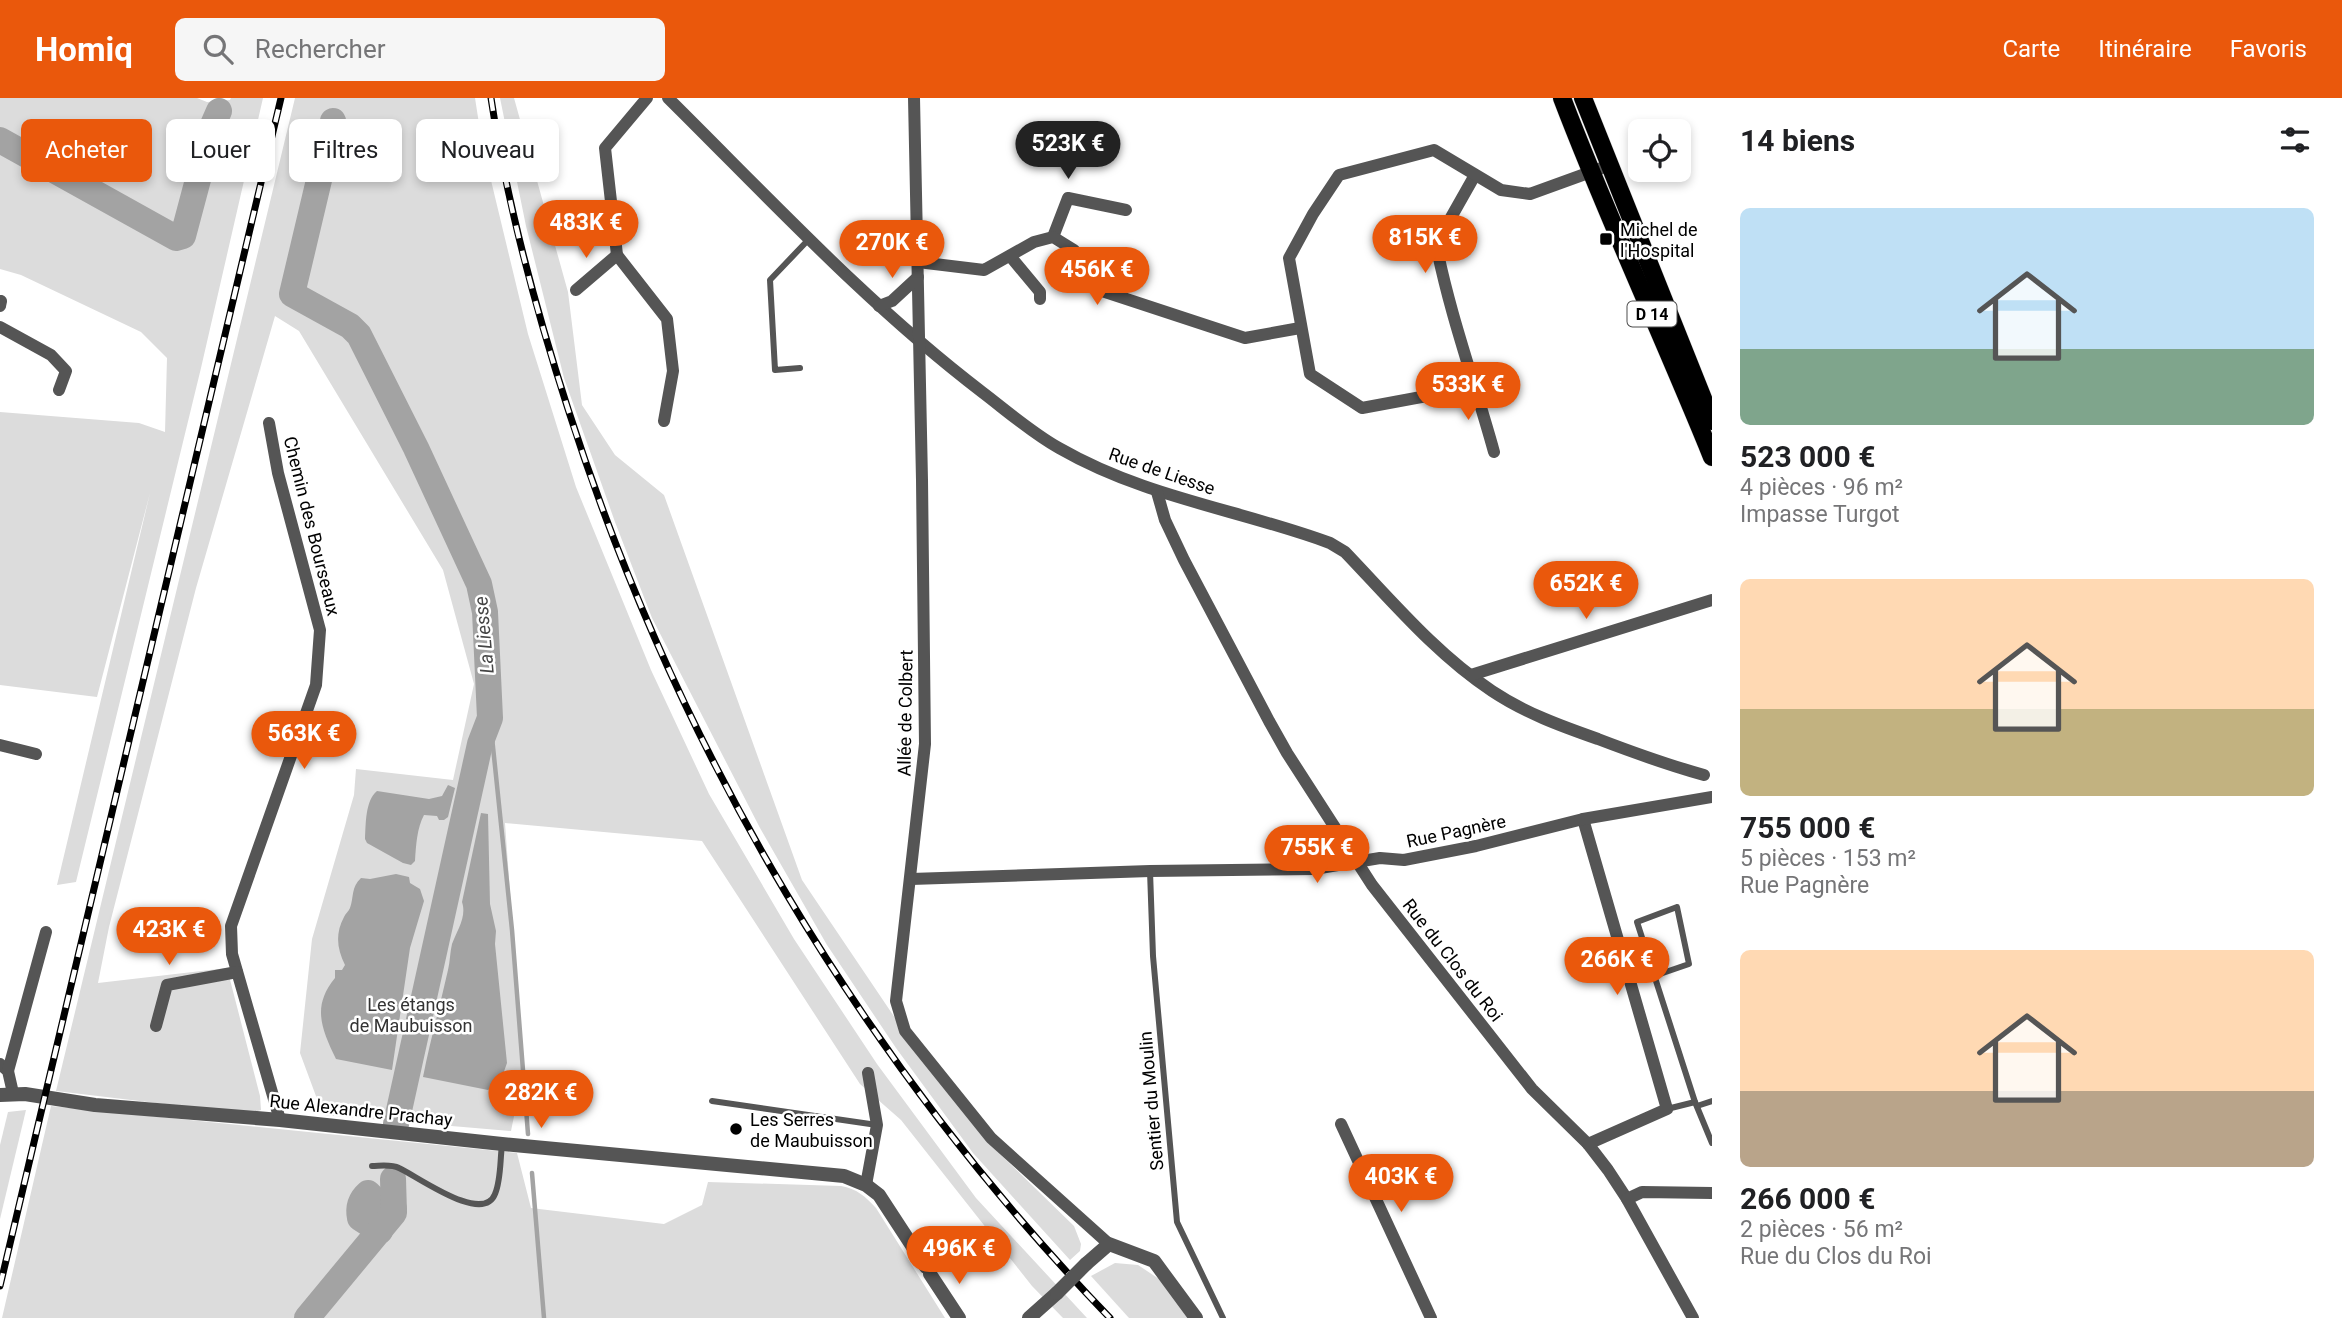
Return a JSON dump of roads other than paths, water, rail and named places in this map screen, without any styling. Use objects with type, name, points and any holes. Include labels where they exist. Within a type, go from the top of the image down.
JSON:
[{"type":"main road","name":"D 14","points":[[1562,98],[1712,457]]},
{"type":"main road","name":"D 14","points":[[1583,98],[1712,421]]},
{"type":"street","points":[[647,98],[605,148],[617,255],[667,319],[673,371],[664,421]]},
{"type":"street","name":"Rue de Liesse","points":[[668,98],[919,342],[1058,448],[1157,492],[1330,543],[1345,552],[1431,640],[1471,675],[1508,701],[1532,714],[1632,752],[1709,777]]},
{"type":"street","name":"Allée de Colbert","points":[[914,98],[925,744],[896,1001],[905,1031],[990,1138],[1109,1244]]},
{"type":"street","points":[[1475,383],[1460,390],[1362,408],[1310,374],[1289,258],[1313,214],[1339,175],[1434,150],[1501,190],[1530,194],[1610,165]]},
{"type":"street","points":[[1475,175],[1436,244],[1446,295],[1494,452]]},
{"type":"street","points":[[1053,237],[1068,198],[1126,210]]},
{"type":"street","points":[[918,262],[984,270],[1034,242],[1053,237],[1074,250],[1096,289],[1245,338],[1300,328]]},
{"type":"street","points":[[576,289],[617,255]]},
{"type":"street","points":[[1010,256],[1040,292],[1040,299]]},
{"type":"street","points":[[879,306],[892,301],[918,277]]},
{"type":"street","points":[[0,327],[51,355],[66,371],[59,390]]},
{"type":"street","name":"Chemin des Bourseaux","points":[[269,424],[278,472],[320,630],[316,685],[231,926],[232,954],[280,1120]]},
{"type":"street","name":"Rue du Clos du Roi","points":[[1157,492],[1165,520],[1184,560],[1269,721],[1357,862],[1372,885],[1532,1089],[1588,1144],[1627,1199],[1693,1318]]},
{"type":"street","points":[[1471,675],[1712,600]]},
{"type":"street","points":[[0,745],[36,754]]},
{"type":"street","name":"Rue Pagnère","points":[[911,879],[1314,869],[1380,858],[1404,860],[1476,846],[1583,819],[1712,797]]},
{"type":"street","points":[[1583,819],[1667,1109],[1588,1144]]},
{"type":"street","points":[[7,1094],[4,1068],[46,932]]},
{"type":"street","points":[[156,1026],[167,985],[237,972]]},
{"type":"street","points":[[867,1073],[877,1125],[866,1185],[879,1195],[959,1318]]},
{"type":"street","name":"Rue Alexandre Prachay","points":[[7,1094],[41,1096],[94,1105],[280,1120],[844,1176],[866,1185]]},
{"type":"street","points":[[1341,1124],[1431,1318]]},
{"type":"street","points":[[1627,1199],[1642,1192],[1712,1193]]},
{"type":"street","points":[[1028,1318],[1109,1244],[1154,1261],[1196,1318]]},
{"type":"lane","points":[[800,368],[775,370],[770,280],[811,238]]},
{"type":"lane","name":"Sentier du Moulin","points":[[1150,871],[1153,968],[1177,1222],[1223,1318]]},
{"type":"lane","points":[[1654,976],[1689,964],[1677,907],[1637,922],[1654,976],[1696,1104],[1712,1143]]},
{"type":"lane","points":[[712,1101],[877,1125]]},
{"type":"lane","points":[[1667,1109],[1712,1101]]},
{"type":"lane","points":[[372,1166],[396,1166],[438,1190],[476,1206],[489,1202],[495,1195],[502,1144]]},
{"type":"waterway","name":"La Liesse","points":[[0,140],[176,238],[183,236],[212,127],[219,111]]},
{"type":"waterway","name":"La Liesse","points":[[319,182],[292,294],[350,326],[359,335],[416,448],[479,584],[485,612],[490,718],[480,744],[396,1124]]},
{"type":"waterway","points":[[490,718],[512,930],[528,1134]]},
{"type":"waterway","points":[[532,1173],[544,1318]]},
{"type":"waterway","name":"La Liesse","points":[[307,1318],[394,1213],[393,1179]]},
{"type":"waterway","name":"La Liesse","points":[[380,1231],[360,1218],[363,1198],[368,1193],[384,1209],[394,1209]]},
{"type":"railway","points":[[0,1286],[281,98]]},
{"type":"railway","points":[[491,98],[523,255],[568,409],[612,535],[664,658],[722,778],[787,895],[858,1007],[936,1115],[1020,1219],[1110,1318]]},
{"type":"place","name":"Michel de l'Hospital","points":[[1606,239]]},
{"type":"place","name":"Les Serres de Maubuisson","points":[[736,1129]]},
{"type":"park label","name":"Les étangs de Maubuisson","points":[[411,1014]]}]
